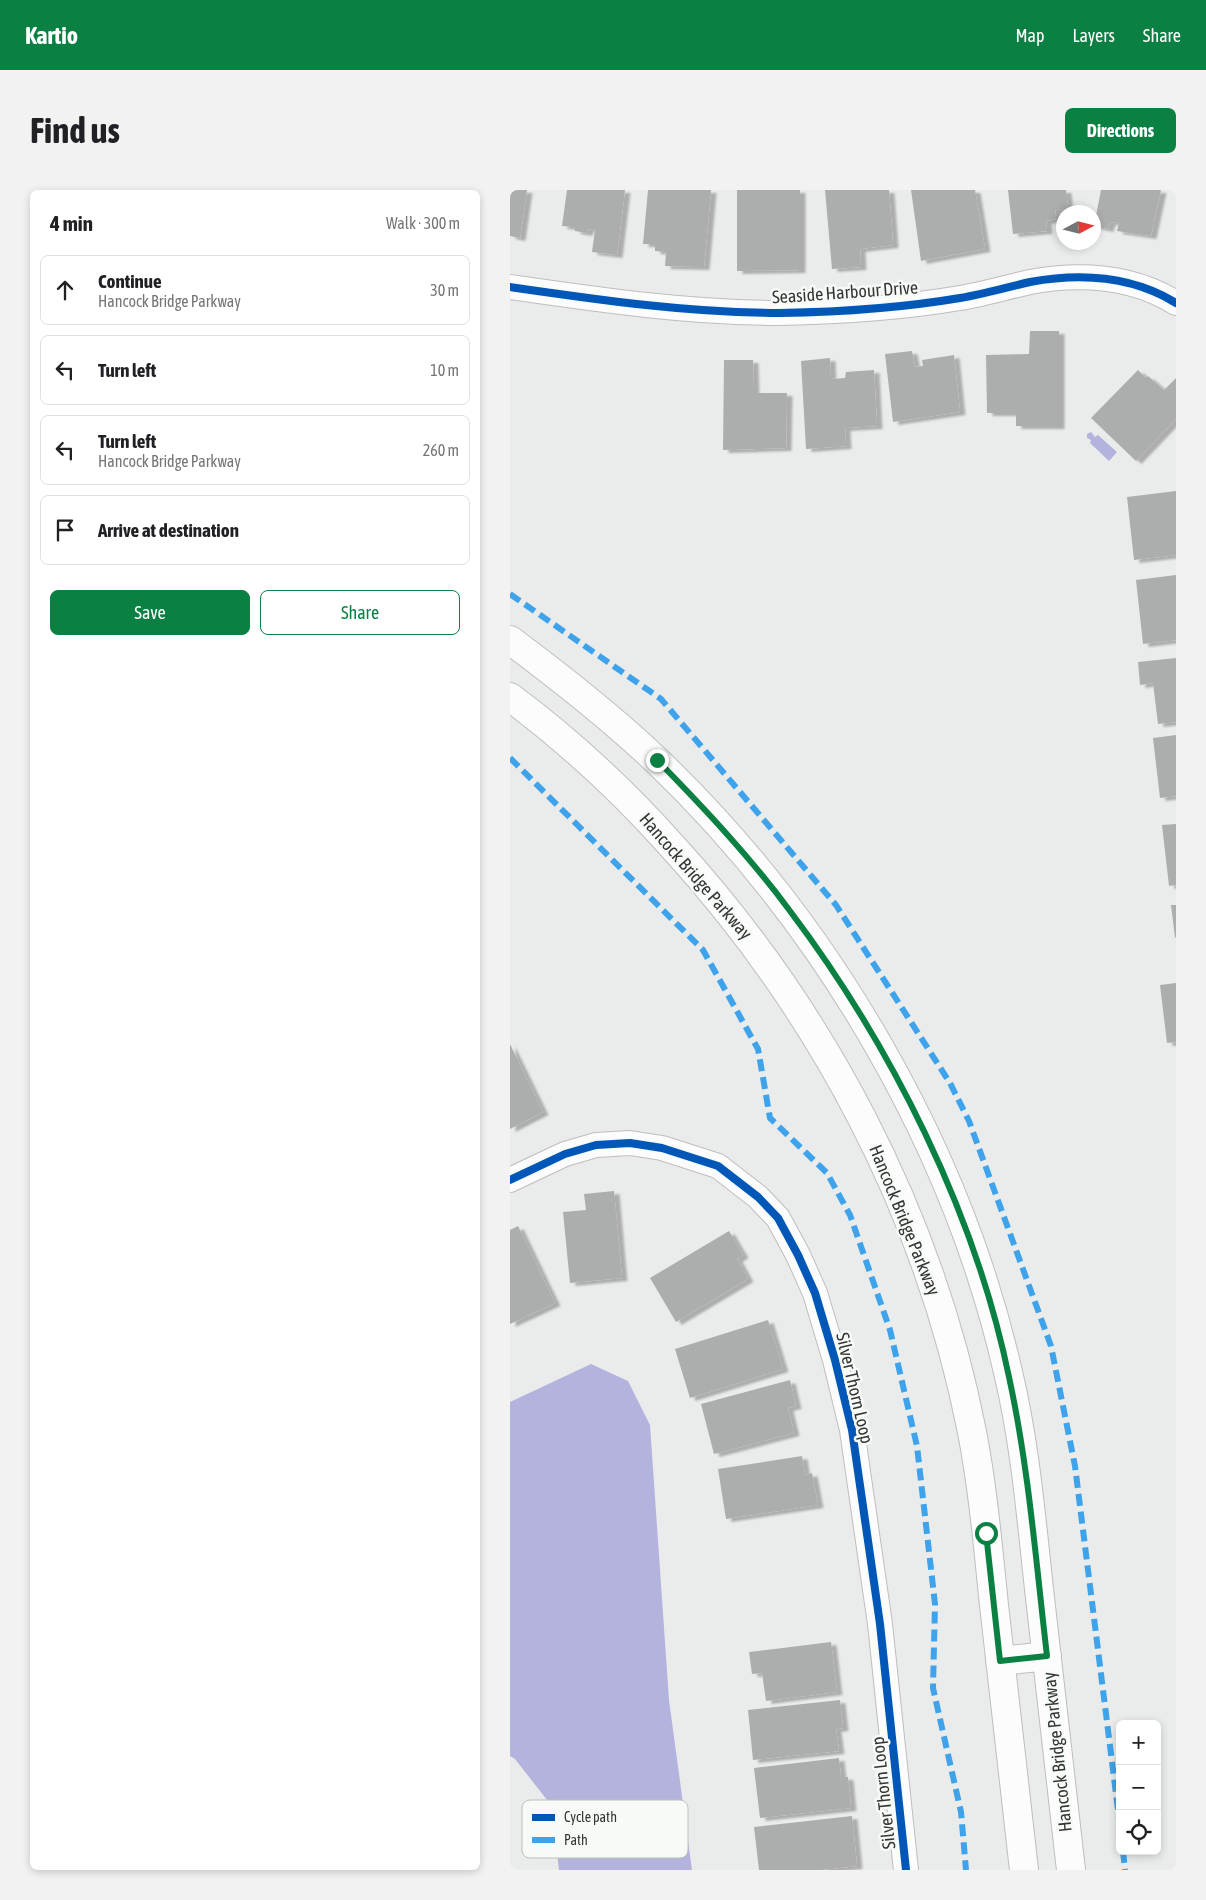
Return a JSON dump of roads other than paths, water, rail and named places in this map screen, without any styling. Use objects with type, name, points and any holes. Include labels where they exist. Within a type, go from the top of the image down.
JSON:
[{"type":"main road","name":"Hancock Bridge Parkway","points":[[510,640],[582,693],[650,754],[735,843],[790,911],[847,994],[898,1080],[938,1162],[972,1246],[999,1333],[1026,1466],[1071,1870]]},
{"type":"main road","name":"Hancock Bridge Parkway","points":[[510,697],[560,737],[638,808],[708,885],[766,960],[801,1010],[853,1098],[876,1144],[917,1239],[949,1337],[972,1434],[986,1533],[1024,1870]]},
{"type":"main road","points":[[1000,1661],[1047,1656]]},
{"type":"street","name":"Seaside Harbour Drive","points":[[510,287],[634,305],[725,312],[834,312],[926,303],[961,298],[1030,282],[1062,277],[1088,276],[1111,279],[1138,286],[1176,303]]},
{"type":"street","name":"Silver Thorn Loop","points":[[510,1180],[565,1154],[596,1145],[638,1144],[662,1148],[718,1166],[752,1192],[778,1218],[798,1255],[815,1293],[835,1360],[852,1430],[880,1624],[906,1870]]},
{"type":"water","points":[[1091,432],[1095,437],[1098,435],[1117,452],[1109,461],[1090,443],[1091,440],[1087,438],[1087,434]]},
{"type":"water","points":[[591,1364],[628,1381],[650,1425],[669,1700],[683,1800],[547,1800],[515,1759],[510,1756],[510,1402]]},
{"type":"water","points":[[688,1840],[692,1870],[559,1870],[558,1858],[688,1858]]}]
